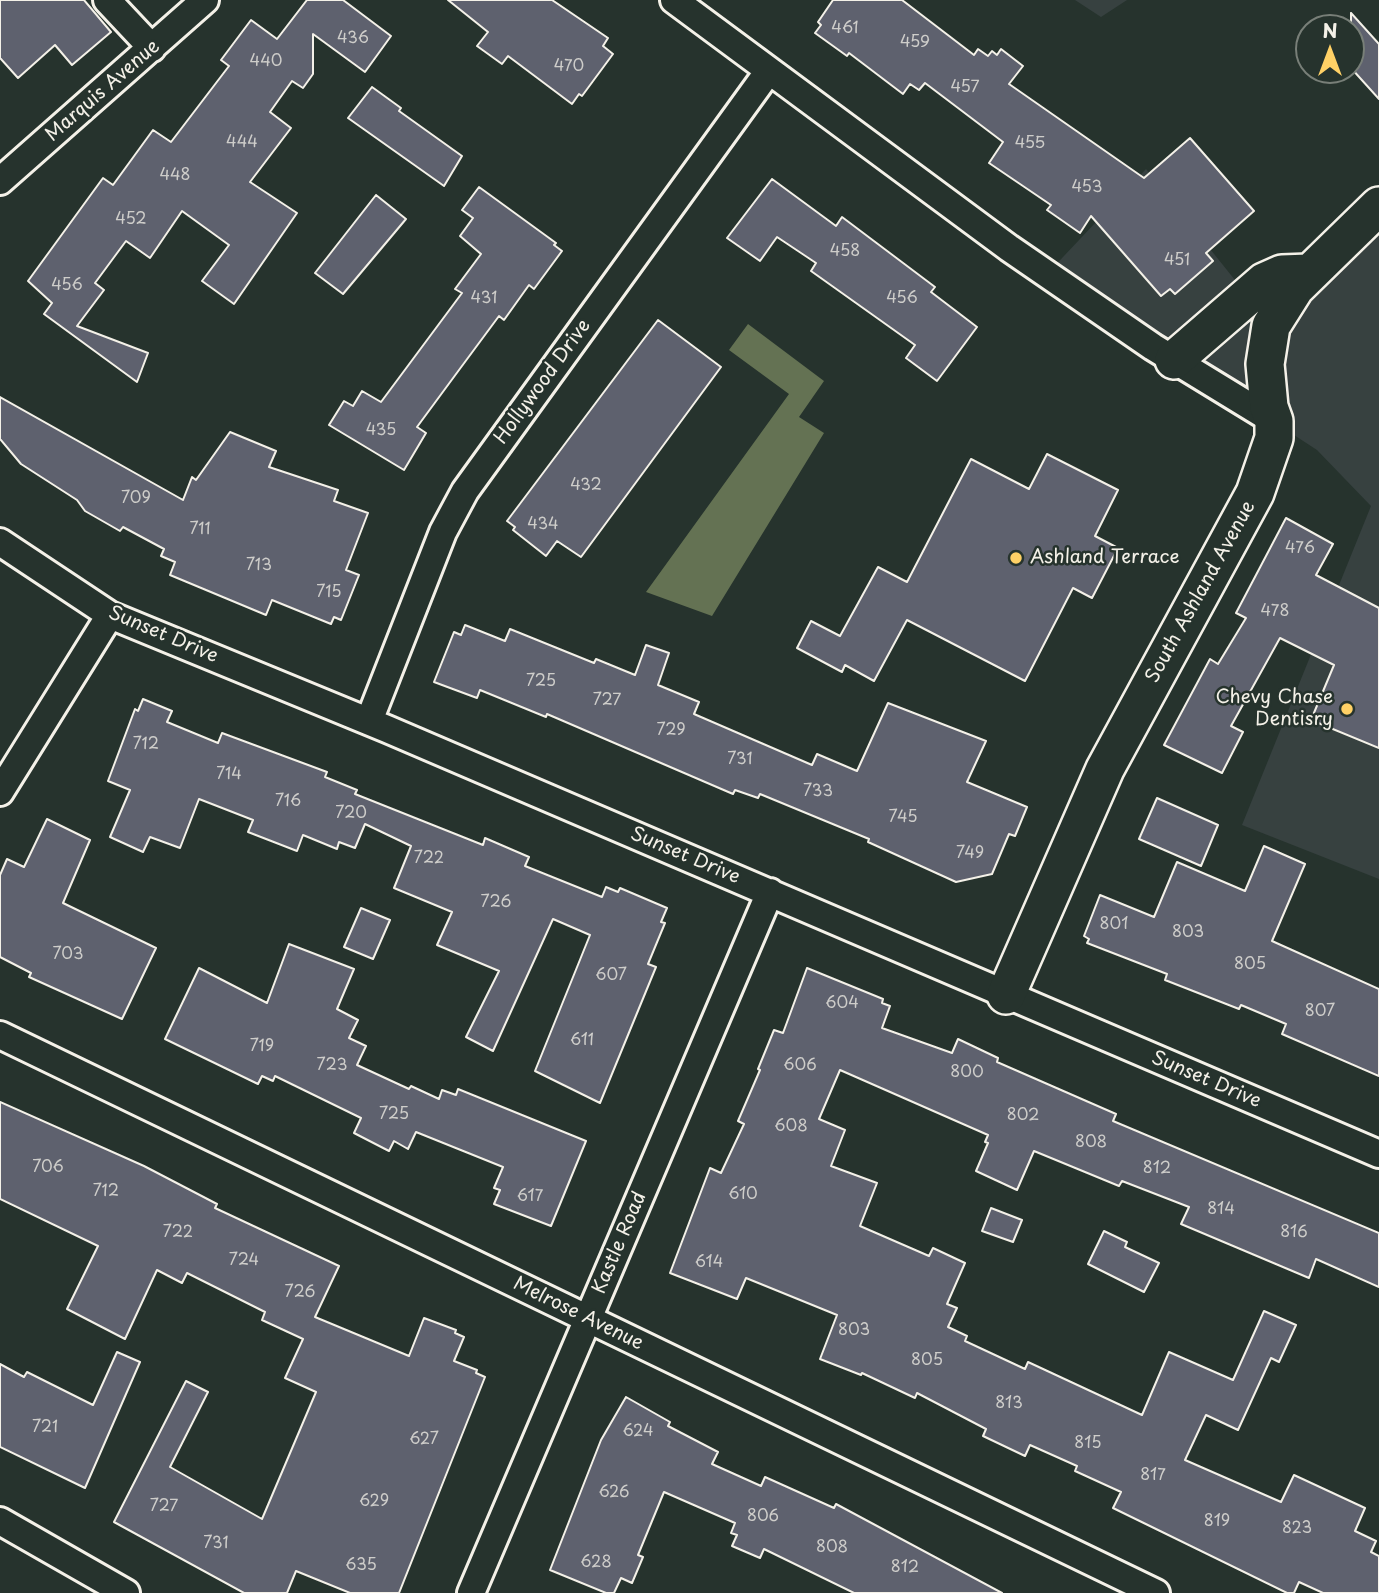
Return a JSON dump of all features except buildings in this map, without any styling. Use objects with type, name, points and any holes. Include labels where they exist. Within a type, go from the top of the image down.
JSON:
[{"type":"street","points":[[107,0],[152,48]]},
{"type":"street","name":"Marquis Avenue","points":[[0,181],[205,0]]},
{"type":"street","points":[[674,0],[768,72],[1009,247],[1174,360],[1275,421]]},
{"type":"street","name":"Hollywood Drive","points":[[369,721],[443,532],[465,491],[768,72]]},
{"type":"street","name":"South Ashland Avenue","points":[[1006,995],[1105,769],[1255,493],[1270,456],[1275,421],[1266,387],[1267,342],[1279,311],[1309,273],[1379,206]]},
{"type":"street","points":[[1174,360],[1264,282],[1282,274],[1309,273]]},
{"type":"street","name":"Sunset Drive","points":[[0,542],[110,615],[369,721],[1379,1154]]},
{"type":"street","points":[[0,792],[110,615]]},
{"type":"street","name":"Kastle Road","points":[[471,1593],[770,892]]},
{"type":"street","name":"Melrose Avenue","points":[[0,1035],[1156,1593]]},
{"type":"street","points":[[0,1521],[126,1593]]},
{"type":"shaded area","points":[[1075,0],[1127,0],[1101,17]]},
{"type":"shaded area","points":[[1146,169],[1271,325],[1379,206],[1379,879],[1242,825],[1371,506],[1317,450],[1047,274]]},
{"type":"green space","points":[[748,324],[824,381],[799,417],[824,433],[712,616],[646,592],[789,394],[729,350]]},
{"type":"place","name":"Ashland Terrace","points":[[1016,558]]},
{"type":"place","name":"Chevy Chase Dentisry","points":[[1347,709]]}]
